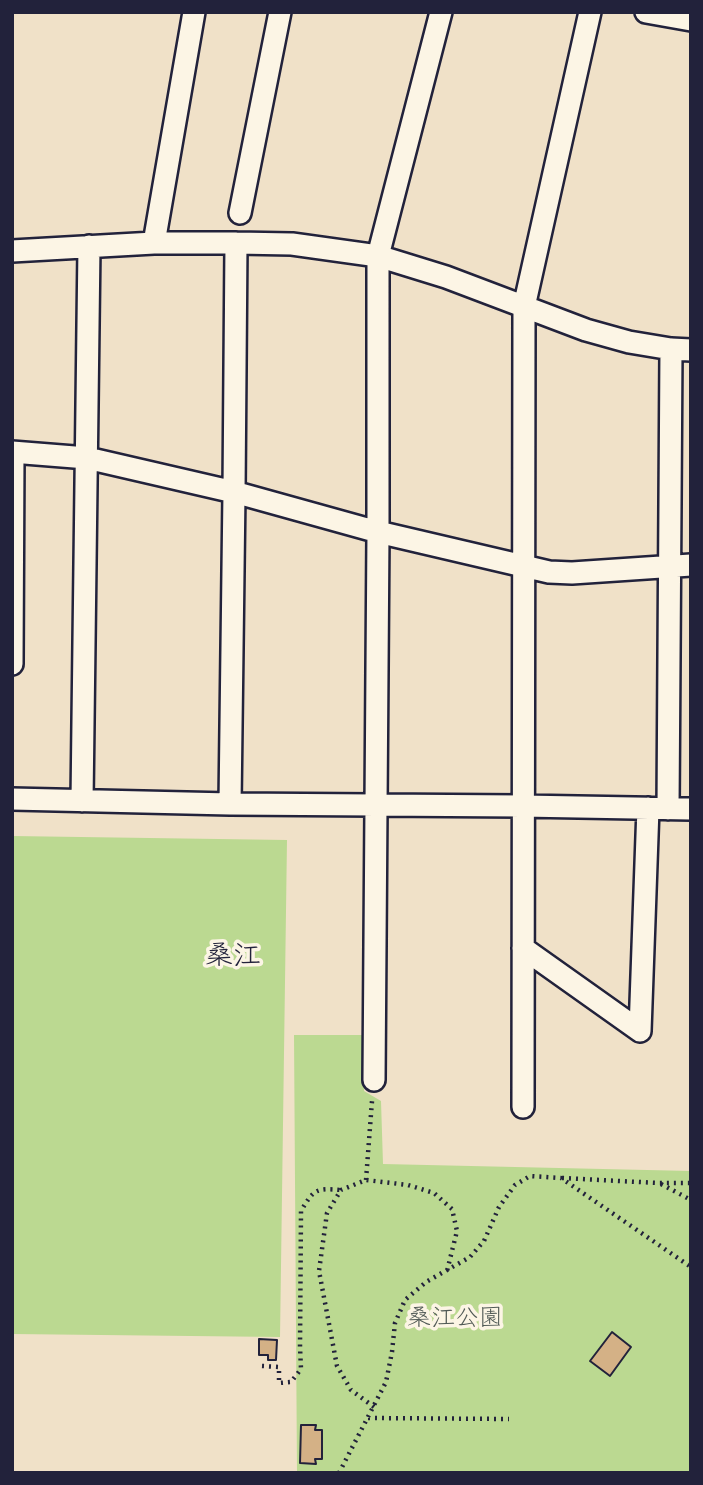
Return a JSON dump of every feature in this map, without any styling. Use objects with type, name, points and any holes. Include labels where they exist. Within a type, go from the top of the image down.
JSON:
[{"type":"street","points":[[155,243],[194,12]]},
{"type":"street","points":[[240,213],[280,12]]},
{"type":"street","points":[[374,1080],[378,256],[440,12]]},
{"type":"street","points":[[523,1107],[524,307],[590,12]]},
{"type":"street","points":[[646,12],[691,20]]},
{"type":"street","points":[[12,251],[155,243],[236,243],[292,244],[378,256],[446,277],[586,330],[629,342],[681,350],[680,566],[640,1031],[523,948]]},
{"type":"street","points":[[230,804],[236,243]]},
{"type":"street","points":[[82,800],[89,246]]},
{"type":"street","points":[[12,664],[13,452],[87,458],[234,492],[378,532],[549,572],[680,566]]},
{"type":"street","points":[[12,799],[691,809]]},
{"type":"path","points":[[366,1180],[374,1080]]},
{"type":"path","points":[[339,1473],[386,1382],[395,1323],[405,1300],[426,1282],[470,1257],[484,1241],[499,1207],[515,1185],[530,1176],[691,1183]]},
{"type":"path","points":[[561,1178],[691,1267]]},
{"type":"path","points":[[262,1366],[279,1367],[279,1383],[291,1382],[302,1370],[301,1211],[310,1195],[322,1189],[341,1190],[366,1180],[408,1185],[433,1193],[452,1209],[457,1231],[447,1271]]},
{"type":"path","points":[[659,1183],[691,1200]]},
{"type":"path","points":[[341,1190],[327,1213],[319,1271],[337,1366],[351,1390],[374,1407]]},
{"type":"path","points":[[368,1418],[509,1419]]},
{"type":"green space","points":[[12,836],[287,840],[280,1337],[12,1334]]},
{"type":"green space","name":"桑江公園","points":[[294,1035],[363,1035],[364,1091],[381,1101],[383,1164],[691,1171],[691,1473],[297,1473]]},
{"type":"building","points":[[612,1332],[631,1347],[610,1376],[590,1361]]},
{"type":"building","points":[[259,1339],[277,1340],[276,1360],[268,1360],[268,1355],[259,1355]]},
{"type":"building","points":[[301,1425],[316,1425],[315,1430],[322,1430],[322,1459],[315,1459],[316,1464],[300,1463]]},
{"type":"district","name":"桑江","points":[[233,957]]}]
